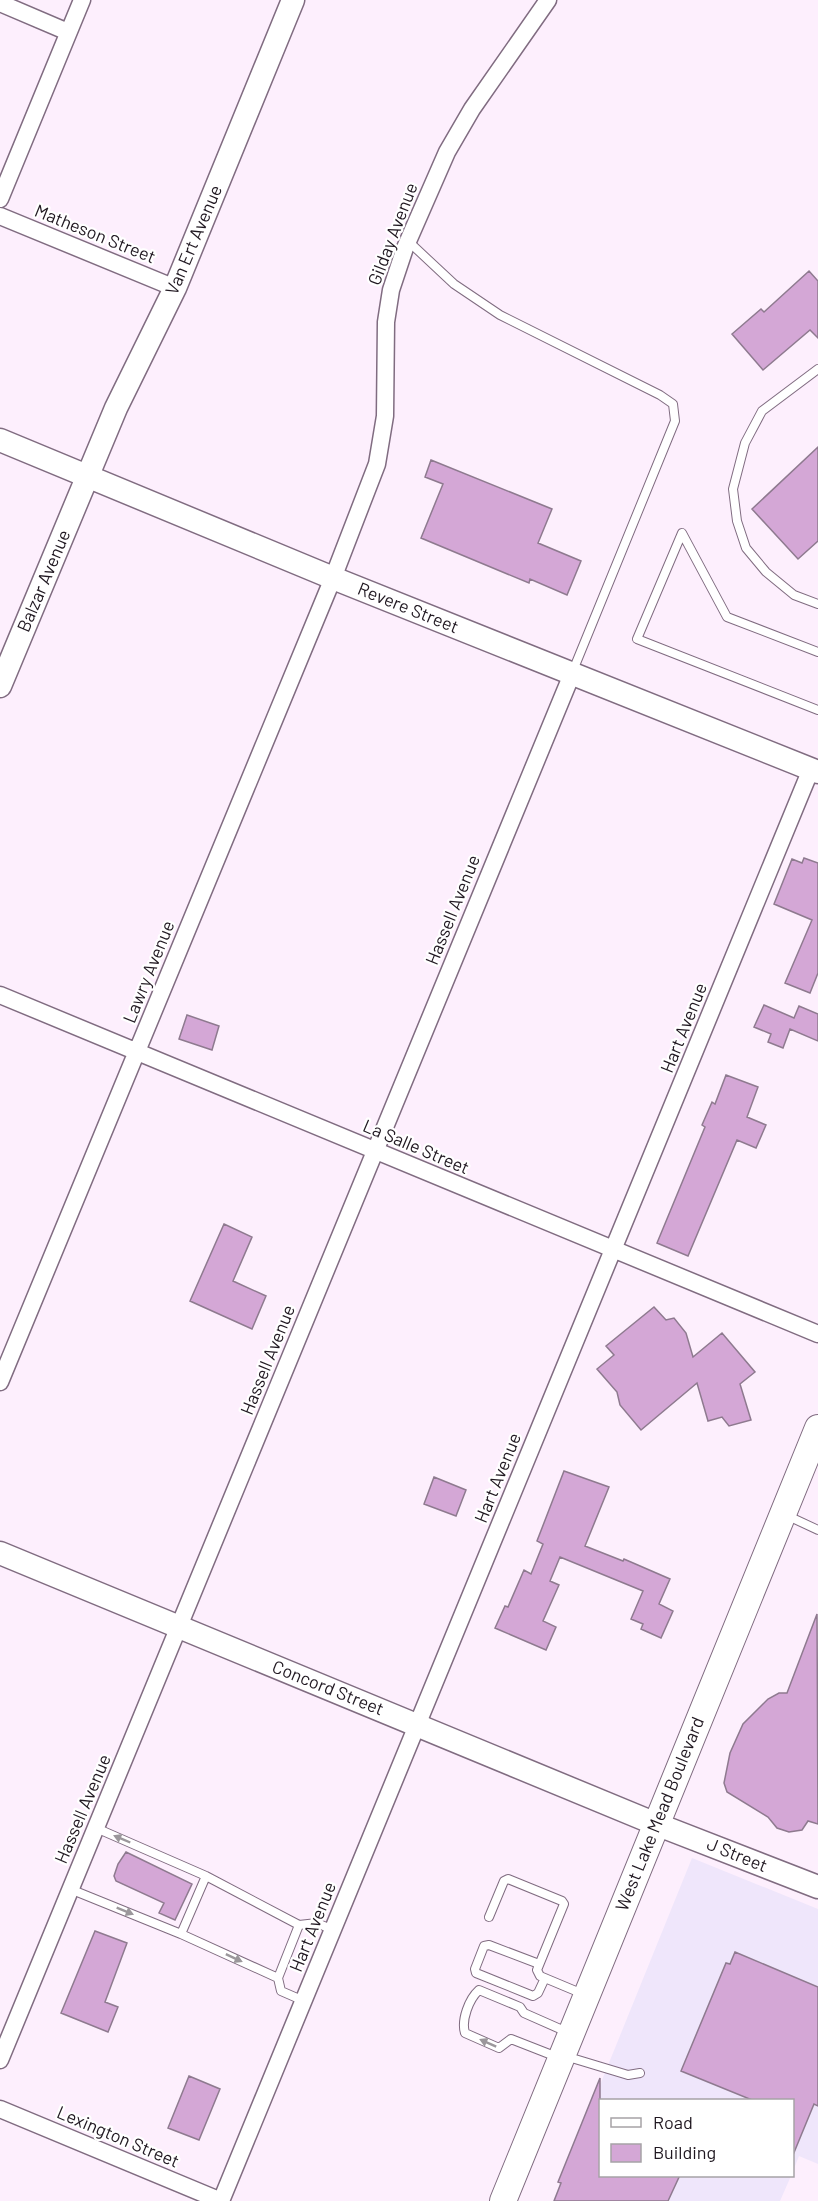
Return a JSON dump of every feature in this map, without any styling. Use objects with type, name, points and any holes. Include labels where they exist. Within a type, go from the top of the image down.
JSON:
[{"type":"main road","name":"West Lake Mead Boulevard","points":[[503,2201],[818,1428]]},
{"type":"street","points":[[0,199],[82,0]]},
{"type":"street","name":"Van Ert Avenue","points":[[88,476],[116,408],[175,288],[293,0]]},
{"type":"street","name":"Gilday Avenue","points":[[333,578],[377,464],[385,416],[386,322],[391,290],[408,242],[447,152],[472,109],[548,0]]},
{"type":"street","points":[[0,3],[68,32]]},
{"type":"street","name":"Matheson Street","points":[[0,216],[175,288]]},
{"type":"street","name":"Revere Street","points":[[0,440],[333,578],[815,771]]},
{"type":"street","name":"Balzar Avenue","points":[[0,686],[88,476]]},
{"type":"street","name":"Lawry Avenue","points":[[0,1382],[333,578]]},
{"type":"street","name":"Hassell Avenue","points":[[0,2060],[572,674]]},
{"type":"street","name":"Hart Avenue","points":[[221,2201],[614,1250],[815,771]]},
{"type":"street","name":"La Salle Street","points":[[0,995],[818,1334]]},
{"type":"street","name":"Concord Street","points":[[0,1553],[656,1824]]},
{"type":"street","name":"J Street","points":[[656,1824],[818,1887]]},
{"type":"street","name":"Lexington Street","points":[[0,2109],[221,2201]]},
{"type":"lane","points":[[408,242],[454,284],[500,315],[674,404],[675,421],[572,674]]},
{"type":"lane","points":[[818,369],[762,411],[745,443],[733,489],[736,521],[746,548],[766,572],[794,595],[818,604]]},
{"type":"lane","points":[[818,652],[727,617],[682,533],[638,639],[818,710]]},
{"type":"lane","points":[[783,1513],[818,1530]]},
{"type":"lane","points":[[96,1828],[206,1876],[299,1925],[317,1923],[333,1930]]},
{"type":"lane","points":[[181,1934],[206,1876]]},
{"type":"lane","points":[[489,1917],[504,1881],[508,1879],[562,1901],[564,1904],[537,1970],[540,1976],[586,1995]]},
{"type":"lane","points":[[70,1889],[181,1934],[278,1978]]},
{"type":"lane","points":[[299,1925],[278,1978],[280,1991],[304,2001]]},
{"type":"lane","points":[[539,1964],[489,1945],[484,1946],[475,1969],[476,1973],[533,1996],[538,1993],[544,1978]]},
{"type":"lane","points":[[564,2049],[520,2007],[479,1990],[474,1995],[463,2024],[465,2033],[500,2048],[511,2039],[564,2049],[628,2075],[640,2073]]},
{"type":"shaded area","points":[[692,1858],[818,1909],[818,2164],[799,2156],[794,2168],[794,2099],[599,2099],[599,2177],[791,2177],[780,2201],[553,2201]]},
{"type":"building","points":[[809,271],[818,281],[818,338],[810,330],[763,370],[732,334],[761,309],[764,312]]},
{"type":"building","points":[[818,447],[818,541],[798,559],[752,509]]},
{"type":"building","points":[[431,460],[552,509],[538,543],[581,561],[567,595],[530,579],[529,583],[421,538],[443,484],[425,477]]},
{"type":"building","points":[[804,858],[818,863],[818,973],[810,993],[785,983],[812,920],[774,904],[792,859],[802,863]]},
{"type":"building","points":[[764,1005],[794,1018],[799,1006],[818,1014],[818,1041],[790,1029],[783,1048],[768,1042],[771,1034],[754,1027]]},
{"type":"building","points":[[187,1015],[219,1026],[212,1050],[179,1039]]},
{"type":"building","points":[[726,1075],[758,1087],[747,1117],[766,1125],[756,1148],[737,1140],[688,1256],[657,1243],[705,1127],[702,1125],[712,1102],[715,1104]]},
{"type":"building","points":[[224,1224],[252,1237],[233,1281],[266,1296],[252,1329],[190,1301]]},
{"type":"building","points":[[654,1307],[666,1320],[674,1318],[686,1333],[693,1357],[722,1333],[755,1372],[740,1384],[751,1420],[729,1426],[722,1417],[708,1421],[697,1383],[641,1430],[620,1405],[617,1392],[597,1369],[614,1355],[606,1346]]},
{"type":"building","points":[[564,1471],[609,1487],[585,1546],[623,1561],[624,1559],[670,1579],[659,1604],[673,1611],[661,1638],[641,1629],[643,1624],[631,1619],[643,1591],[560,1557],[550,1581],[559,1585],[543,1621],[556,1627],[546,1650],[495,1628],[505,1606],[508,1607],[524,1570],[531,1574],[543,1544],[537,1541]]},
{"type":"building","points":[[434,1477],[466,1490],[456,1516],[424,1504]]},
{"type":"building","points":[[817,1614],[818,1824],[808,1821],[802,1830],[789,1832],[777,1828],[768,1817],[727,1792],[724,1783],[730,1753],[743,1724],[768,1699],[779,1693],[787,1693]]},
{"type":"building","points":[[126,1852],[192,1884],[175,1920],[159,1913],[164,1903],[116,1881],[114,1876],[118,1864]]},
{"type":"building","points":[[95,1931],[127,1943],[105,2002],[118,2007],[108,2032],[61,2013]]},
{"type":"building","points":[[735,1952],[818,1987],[818,2106],[814,2104],[794,2153],[794,2099],[750,2099],[681,2071],[726,1963],[730,1964]]},
{"type":"building","points":[[189,2076],[220,2089],[199,2140],[168,2128]]},
{"type":"building","points":[[600,2078],[599,2177],[679,2177],[668,2201],[554,2201],[561,2183],[558,2182]]}]
